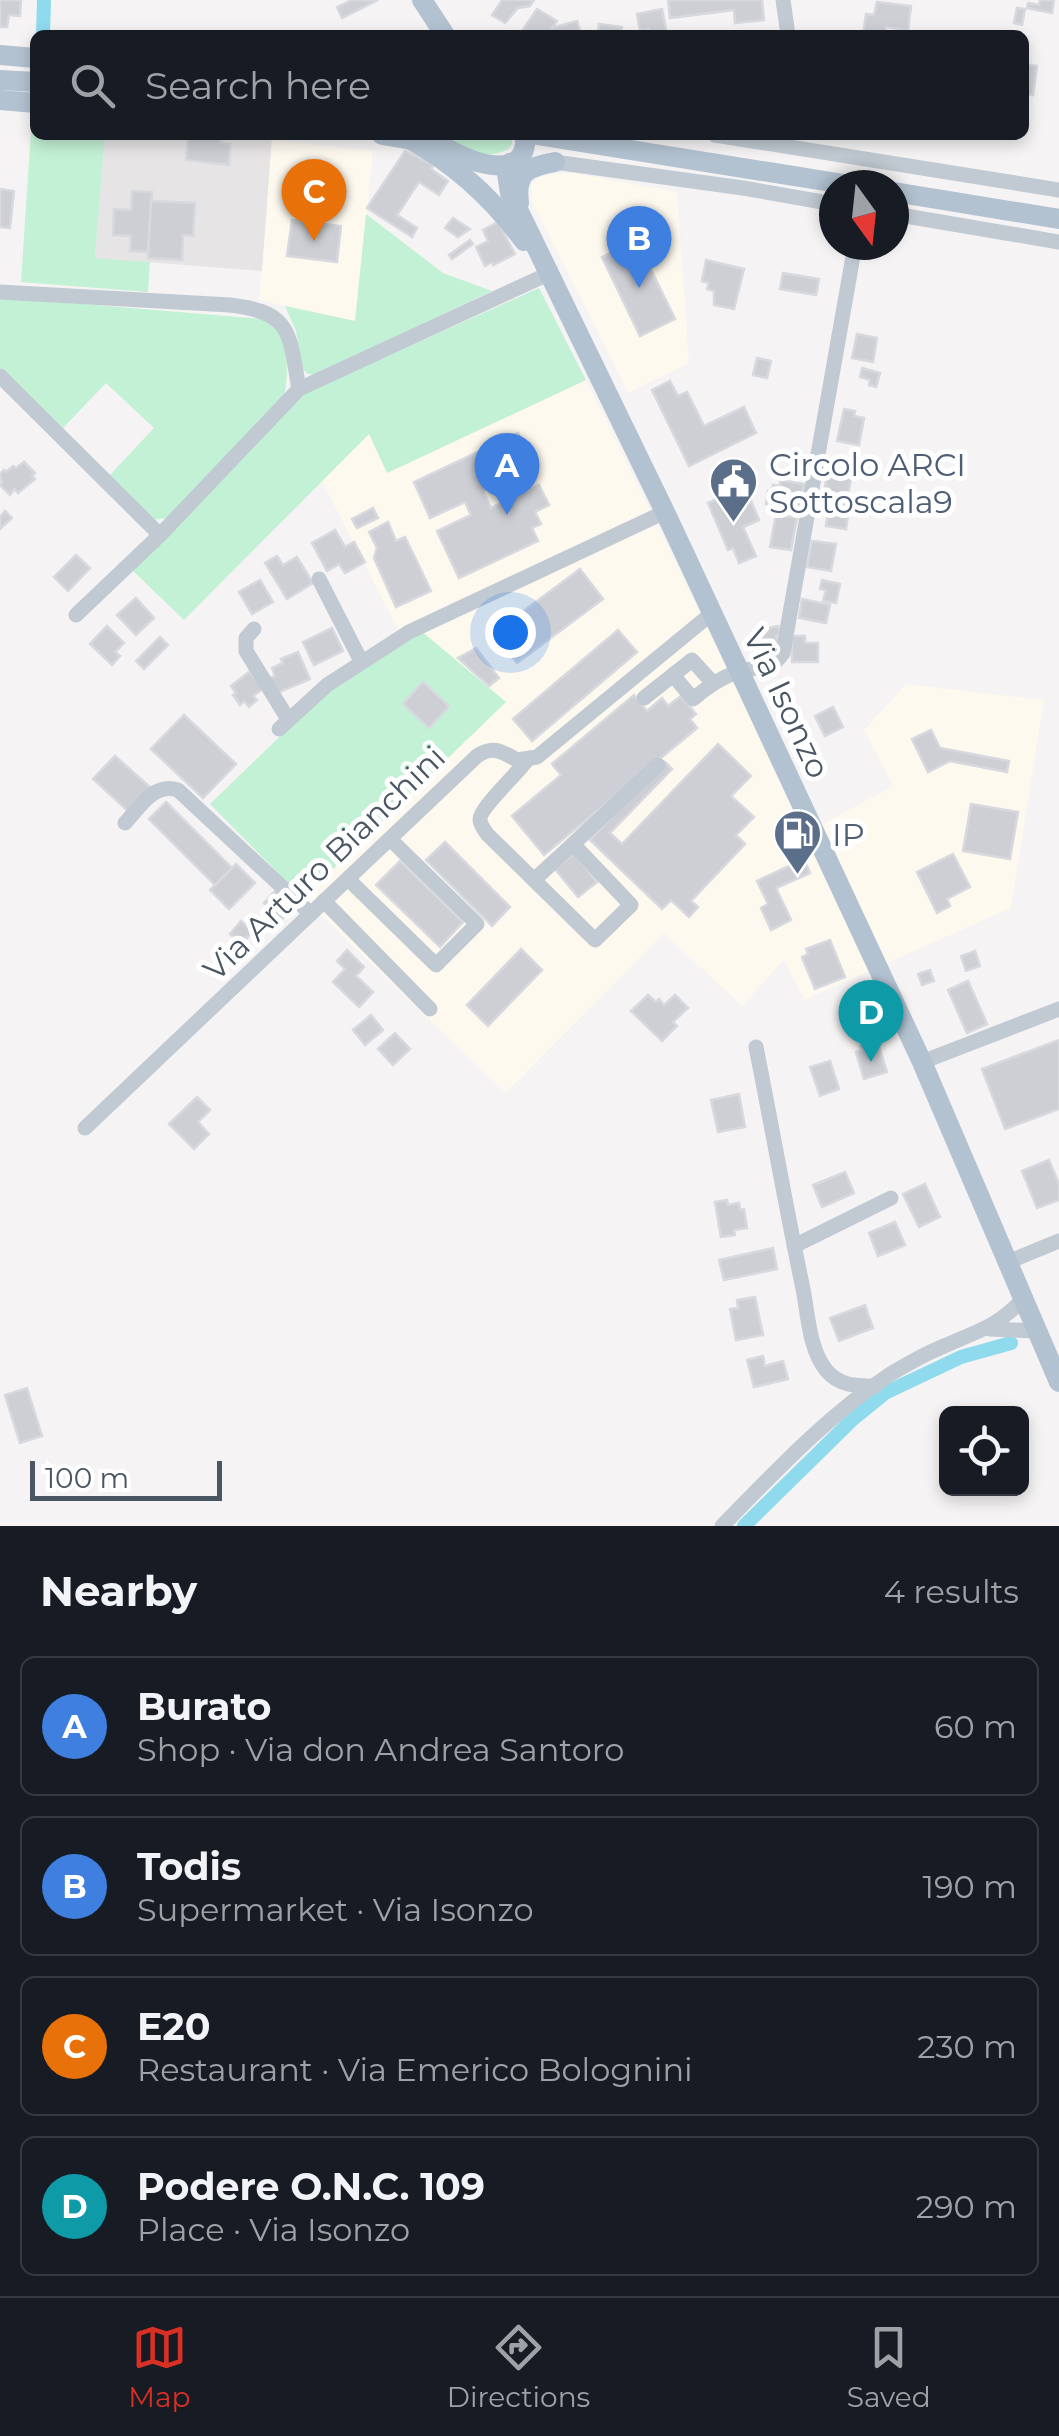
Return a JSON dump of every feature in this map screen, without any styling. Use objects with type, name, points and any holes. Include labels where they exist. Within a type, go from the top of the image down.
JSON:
[{"type":"main road","points":[[421,0],[431,30]]},
{"type":"main road","points":[[0,55],[30,58]]},
{"type":"main road","points":[[0,80],[30,82]]},
{"type":"main road","points":[[0,100],[30,103]]},
{"type":"main road","points":[[427,140],[484,194],[512,213]]},
{"type":"main road","points":[[428,140],[475,163],[495,166],[515,160]]},
{"type":"main road","points":[[512,213],[507,180],[525,148],[524,140]]},
{"type":"main road","points":[[568,140],[819,180]]},
{"type":"main road","points":[[512,213],[521,176],[533,166],[556,162]]},
{"type":"main road","points":[[475,163],[512,213]]},
{"type":"main road","points":[[909,194],[1059,218]]},
{"type":"main road","name":"Via Isonzo","points":[[512,213],[548,274],[665,512],[922,1062],[1036,1331],[1054,1355],[1059,1382]]},
{"type":"street","points":[[783,0],[787,30]]},
{"type":"street","points":[[801,142],[1059,190]]},
{"type":"street","points":[[515,160],[556,162],[819,201]]},
{"type":"street","points":[[909,217],[1059,242]]},
{"type":"street","points":[[673,675],[693,698],[712,682],[770,666],[783,653],[852,260]]},
{"type":"street","points":[[76,615],[300,389],[548,274]]},
{"type":"street","points":[[0,292],[261,310],[278,318],[286,329],[300,389]]},
{"type":"street","points":[[0,376],[160,534]]},
{"type":"street","points":[[254,629],[244,642],[246,651],[284,724],[326,684],[440,616],[665,512]]},
{"type":"street","points":[[319,579],[360,661]]},
{"type":"street","points":[[573,844],[631,905],[595,940],[487,834],[480,820],[483,809],[527,760],[543,752],[711,614]]},
{"type":"street","points":[[644,698],[692,660],[712,682]]},
{"type":"street","name":"Via Arturo Bianchini","points":[[86,1128],[481,753],[494,749],[517,760],[527,760]]},
{"type":"street","points":[[535,880],[658,765]]},
{"type":"street","points":[[125,823],[157,790],[178,790],[311,914]]},
{"type":"street","points":[[348,878],[436,965],[478,924],[390,839]]},
{"type":"street","points":[[324,902],[430,1009]]},
{"type":"street","points":[[922,1062],[1059,1009]]},
{"type":"street","points":[[756,1046],[794,1246],[822,1365],[844,1384],[875,1386]]},
{"type":"street","points":[[794,1246],[891,1198]]},
{"type":"street","points":[[1008,1262],[1059,1241]]},
{"type":"street","points":[[722,1526],[815,1433],[875,1386],[924,1355],[986,1329],[1023,1299]]},
{"type":"street","points":[[986,1329],[1036,1331]]},
{"type":"shaded area","points":[[105,140],[272,140],[262,271],[95,258]]},
{"type":"shaded area","points":[[272,140],[373,151],[356,321],[259,300]]},
{"type":"shaded area","points":[[574,173],[677,192],[689,363],[628,393],[532,202],[531,185],[542,174]]},
{"type":"shaded area","points":[[586,380],[808,832],[893,786],[864,730],[906,684],[1044,700],[1011,908],[804,1000],[784,960],[742,1006],[664,933],[506,1093],[303,898],[505,702],[403,639],[322,481],[370,433],[388,473]]},
{"type":"green space","points":[[30,140],[105,140],[95,258],[150,262],[148,292],[21,282]]},
{"type":"green space","points":[[453,140],[512,140],[508,149],[500,153],[483,154]]},
{"type":"green space","points":[[366,214],[443,273],[492,291],[314,375],[308,374],[302,369],[296,331],[285,306],[355,321]]},
{"type":"green space","points":[[539,288],[586,380],[387,473],[369,434],[184,620],[132,570],[305,393]]},
{"type":"green space","points":[[0,297],[262,319],[277,329],[283,343],[287,371],[284,395],[167,518],[152,520],[109,476],[154,428],[106,383],[61,430],[0,368]]},
{"type":"green space","points":[[420,630],[506,702],[303,898],[210,804],[324,694]]},
{"type":"building","points":[[0,0],[21,0],[20,16],[9,15],[7,27],[0,27]]},
{"type":"building","points":[[352,0],[378,0],[342,18],[337,7]]},
{"type":"building","points":[[502,0],[534,0],[530,6],[518,8],[505,23],[492,15]]},
{"type":"building","points":[[668,0],[762,0],[764,20],[735,23],[734,10],[670,18]]},
{"type":"building","points":[[1040,0],[1054,0],[1052,13],[1027,8],[1028,3],[1039,5]]},
{"type":"building","points":[[877,2],[911,6],[908,30],[864,30],[866,14],[874,15]]},
{"type":"building","points":[[1017,8],[1025,9],[1022,25],[1014,23]]},
{"type":"building","points":[[537,9],[557,21],[552,28],[577,21],[580,30],[523,30]]},
{"type":"building","points":[[662,9],[666,30],[640,30],[637,14]]},
{"type":"building","points":[[599,24],[622,27],[622,30],[598,30]]},
{"type":"building","points":[[1029,65],[1037,66],[1033,95],[1029,95]]},
{"type":"building","points":[[188,140],[221,140],[230,144],[229,165],[186,160]]},
{"type":"building","points":[[405,151],[434,165],[431,169],[448,181],[439,195],[419,182],[397,215],[417,228],[412,237],[367,208]]},
{"type":"building","points":[[0,189],[14,191],[10,228],[0,227]]},
{"type":"building","points":[[132,191],[152,192],[148,252],[130,251],[131,236],[113,235],[114,209],[131,210]]},
{"type":"building","points":[[151,201],[195,203],[193,236],[183,235],[182,260],[148,258]]},
{"type":"building","points":[[453,218],[470,229],[458,237],[445,228]]},
{"type":"building","points":[[292,220],[341,226],[337,262],[287,256]]},
{"type":"building","points":[[498,222],[515,254],[485,266],[476,247],[488,241],[483,230]]},
{"type":"building","points":[[470,240],[473,244],[452,259],[449,255]]},
{"type":"building","points":[[637,241],[675,319],[640,336],[602,257]]},
{"type":"building","points":[[706,260],[744,269],[734,309],[714,305],[714,291],[702,281]]},
{"type":"building","points":[[783,273],[819,279],[816,295],[780,289]]},
{"type":"building","points":[[857,334],[877,338],[873,362],[852,358]]},
{"type":"building","points":[[757,358],[771,361],[767,378],[753,375]]},
{"type":"building","points":[[862,368],[880,373],[876,387],[860,377]]},
{"type":"building","points":[[670,381],[678,396],[687,392],[704,426],[744,407],[756,433],[689,466],[652,390]]},
{"type":"building","points":[[844,409],[864,418],[859,445],[837,441]]},
{"type":"building","points":[[518,433],[534,467],[483,491],[491,508],[539,485],[549,505],[535,512],[541,524],[532,528],[538,541],[459,578],[437,531],[471,515],[465,502],[430,518],[414,482]]},
{"type":"building","points":[[849,457],[864,460],[860,475],[850,473]]},
{"type":"building","points":[[24,462],[35,473],[35,479],[10,495],[0,485],[0,474]]},
{"type":"building","points":[[827,474],[851,479],[846,505],[823,501]]},
{"type":"building","points":[[780,480],[804,484],[800,509],[766,504],[768,491],[772,491],[773,485],[780,486]]},
{"type":"building","points":[[736,495],[740,506],[751,501],[759,520],[743,527],[756,556],[739,563],[733,548],[728,550],[708,503]]},
{"type":"building","points":[[373,508],[378,518],[357,528],[352,519]]},
{"type":"building","points":[[5,511],[12,518],[0,529],[0,517]]},
{"type":"building","points":[[828,513],[848,515],[846,529],[826,526]]},
{"type":"building","points":[[776,514],[797,518],[791,550],[770,547]]},
{"type":"building","points":[[388,522],[396,541],[405,537],[431,591],[396,607],[374,558],[377,548],[369,532]]},
{"type":"building","points":[[335,530],[345,547],[354,542],[365,562],[345,573],[339,564],[327,571],[312,543]]},
{"type":"building","points":[[812,541],[836,544],[831,571],[807,567]]},
{"type":"building","points":[[76,555],[90,568],[68,591],[54,577]]},
{"type":"building","points":[[277,556],[283,565],[297,557],[313,583],[287,599],[265,563]]},
{"type":"building","points":[[580,569],[603,599],[517,663],[494,633]]},
{"type":"building","points":[[260,580],[273,602],[252,614],[239,592]]},
{"type":"building","points":[[822,580],[840,584],[836,603],[823,601],[826,590],[820,589]]},
{"type":"building","points":[[136,598],[154,618],[136,635],[117,615]]},
{"type":"building","points":[[802,599],[830,605],[826,623],[799,618]]},
{"type":"building","points":[[107,626],[124,643],[115,652],[120,656],[112,665],[90,644]]},
{"type":"building","points":[[778,626],[779,647],[764,650],[760,630]]},
{"type":"building","points":[[332,628],[343,651],[314,665],[303,642]]},
{"type":"building","points":[[618,630],[637,652],[532,741],[513,719]]},
{"type":"building","points":[[792,636],[805,636],[805,643],[818,643],[818,662],[792,662]]},
{"type":"building","points":[[160,637],[168,645],[144,669],[136,661]]},
{"type":"building","points":[[476,648],[499,678],[489,686],[458,658]]},
{"type":"building","points":[[298,652],[310,679],[277,693],[270,678],[275,676],[272,668]]},
{"type":"building","points":[[249,672],[264,688],[253,696],[257,700],[249,707],[244,701],[240,705],[231,686]]},
{"type":"building","points":[[423,682],[449,706],[429,728],[403,704]]},
{"type":"building","points":[[634,695],[647,711],[662,698],[668,706],[681,696],[696,714],[690,719],[697,728],[544,855],[512,816],[561,775],[552,764]]},
{"type":"building","points":[[833,707],[843,727],[825,736],[815,716]]},
{"type":"building","points":[[184,715],[236,764],[203,798],[151,749]]},
{"type":"building","points":[[931,730],[940,748],[1009,761],[1007,772],[950,761],[928,772],[912,739]]},
{"type":"building","points":[[718,744],[751,776],[731,796],[754,817],[736,835],[745,844],[691,901],[698,907],[689,917],[671,900],[662,909],[590,840],[665,762],[672,769],[610,833],[622,844]]},
{"type":"building","points":[[115,756],[151,788],[129,812],[93,779]]},
{"type":"building","points":[[166,802],[232,868],[215,885],[149,819]]},
{"type":"building","points":[[971,804],[1018,812],[1010,859],[963,851]]},
{"type":"building","points":[[445,842],[510,907],[492,926],[426,860]]},
{"type":"building","points":[[574,854],[597,882],[578,897],[555,869]]},
{"type":"building","points":[[953,854],[970,887],[947,899],[950,906],[937,913],[917,872]]},
{"type":"building","points":[[804,859],[810,873],[776,888],[791,920],[771,930],[761,908],[768,904],[757,881]]},
{"type":"building","points":[[400,861],[463,922],[440,947],[376,885]]},
{"type":"building","points":[[236,864],[255,883],[229,909],[210,890]]},
{"type":"building","points":[[277,889],[295,906],[281,920],[264,903]]},
{"type":"building","points":[[241,921],[253,931],[242,944],[230,934]]},
{"type":"building","points":[[830,940],[845,977],[815,989],[802,957],[808,954],[806,949]]},
{"type":"building","points":[[521,949],[542,970],[488,1026],[467,1005]]},
{"type":"building","points":[[347,950],[364,967],[356,976],[373,992],[359,1007],[333,982],[345,969],[337,961]]},
{"type":"building","points":[[975,951],[980,966],[966,971],[961,956]]},
{"type":"building","points":[[930,970],[934,981],[922,985],[918,974]]},
{"type":"building","points":[[968,981],[987,1024],[967,1033],[948,990]]},
{"type":"building","points":[[648,995],[664,1005],[675,995],[688,1008],[673,1022],[677,1026],[662,1041],[631,1011]]},
{"type":"building","points":[[371,1015],[383,1030],[365,1045],[353,1030]]},
{"type":"building","points":[[395,1033],[410,1049],[393,1065],[378,1049]]},
{"type":"building","points":[[1059,1040],[1059,1109],[1005,1129],[982,1069]]},
{"type":"building","points":[[877,1041],[887,1072],[864,1079],[856,1052],[862,1050],[860,1046]]},
{"type":"building","points":[[830,1061],[839,1089],[820,1096],[810,1067]]},
{"type":"building","points":[[739,1094],[745,1127],[718,1132],[711,1100]]},
{"type":"building","points":[[197,1097],[210,1110],[198,1122],[209,1134],[194,1149],[169,1124]]},
{"type":"building","points":[[1049,1160],[1059,1184],[1059,1200],[1037,1208],[1022,1171]]},
{"type":"building","points":[[845,1172],[854,1193],[822,1207],[813,1185]]},
{"type":"building","points":[[925,1184],[940,1217],[919,1227],[903,1194]]},
{"type":"building","points":[[727,1200],[728,1205],[739,1203],[740,1210],[744,1209],[747,1228],[721,1237],[715,1202]]},
{"type":"building","points":[[895,1222],[905,1245],[878,1256],[869,1233]]},
{"type":"building","points":[[773,1248],[777,1269],[724,1280],[719,1260]]},
{"type":"building","points":[[755,1297],[763,1335],[736,1340],[730,1309],[738,1308],[737,1300]]},
{"type":"building","points":[[865,1305],[873,1328],[839,1341],[830,1318]]},
{"type":"building","points":[[763,1356],[765,1366],[783,1361],[788,1379],[754,1387],[747,1360]]},
{"type":"building","points":[[27,1388],[42,1436],[20,1443],[5,1395]]},
{"type":"waterway","points":[[43,30],[44,0]]},
{"type":"waterway","points":[[744,1526],[853,1419],[885,1393],[961,1357],[1011,1343]]},
{"type":"place","name":"E20","points":[[314,241]]},
{"type":"place","name":"Todis","points":[[639,288]]},
{"type":"place","name":"Burato","points":[[507,515]]},
{"type":"place","name":"Circolo ARCI Sottoscala9","points":[[734,524]]},
{"type":"place","name":"IP","points":[[797,876]]},
{"type":"place","name":"Podere O.N.C. 109","points":[[871,1062]]}]
